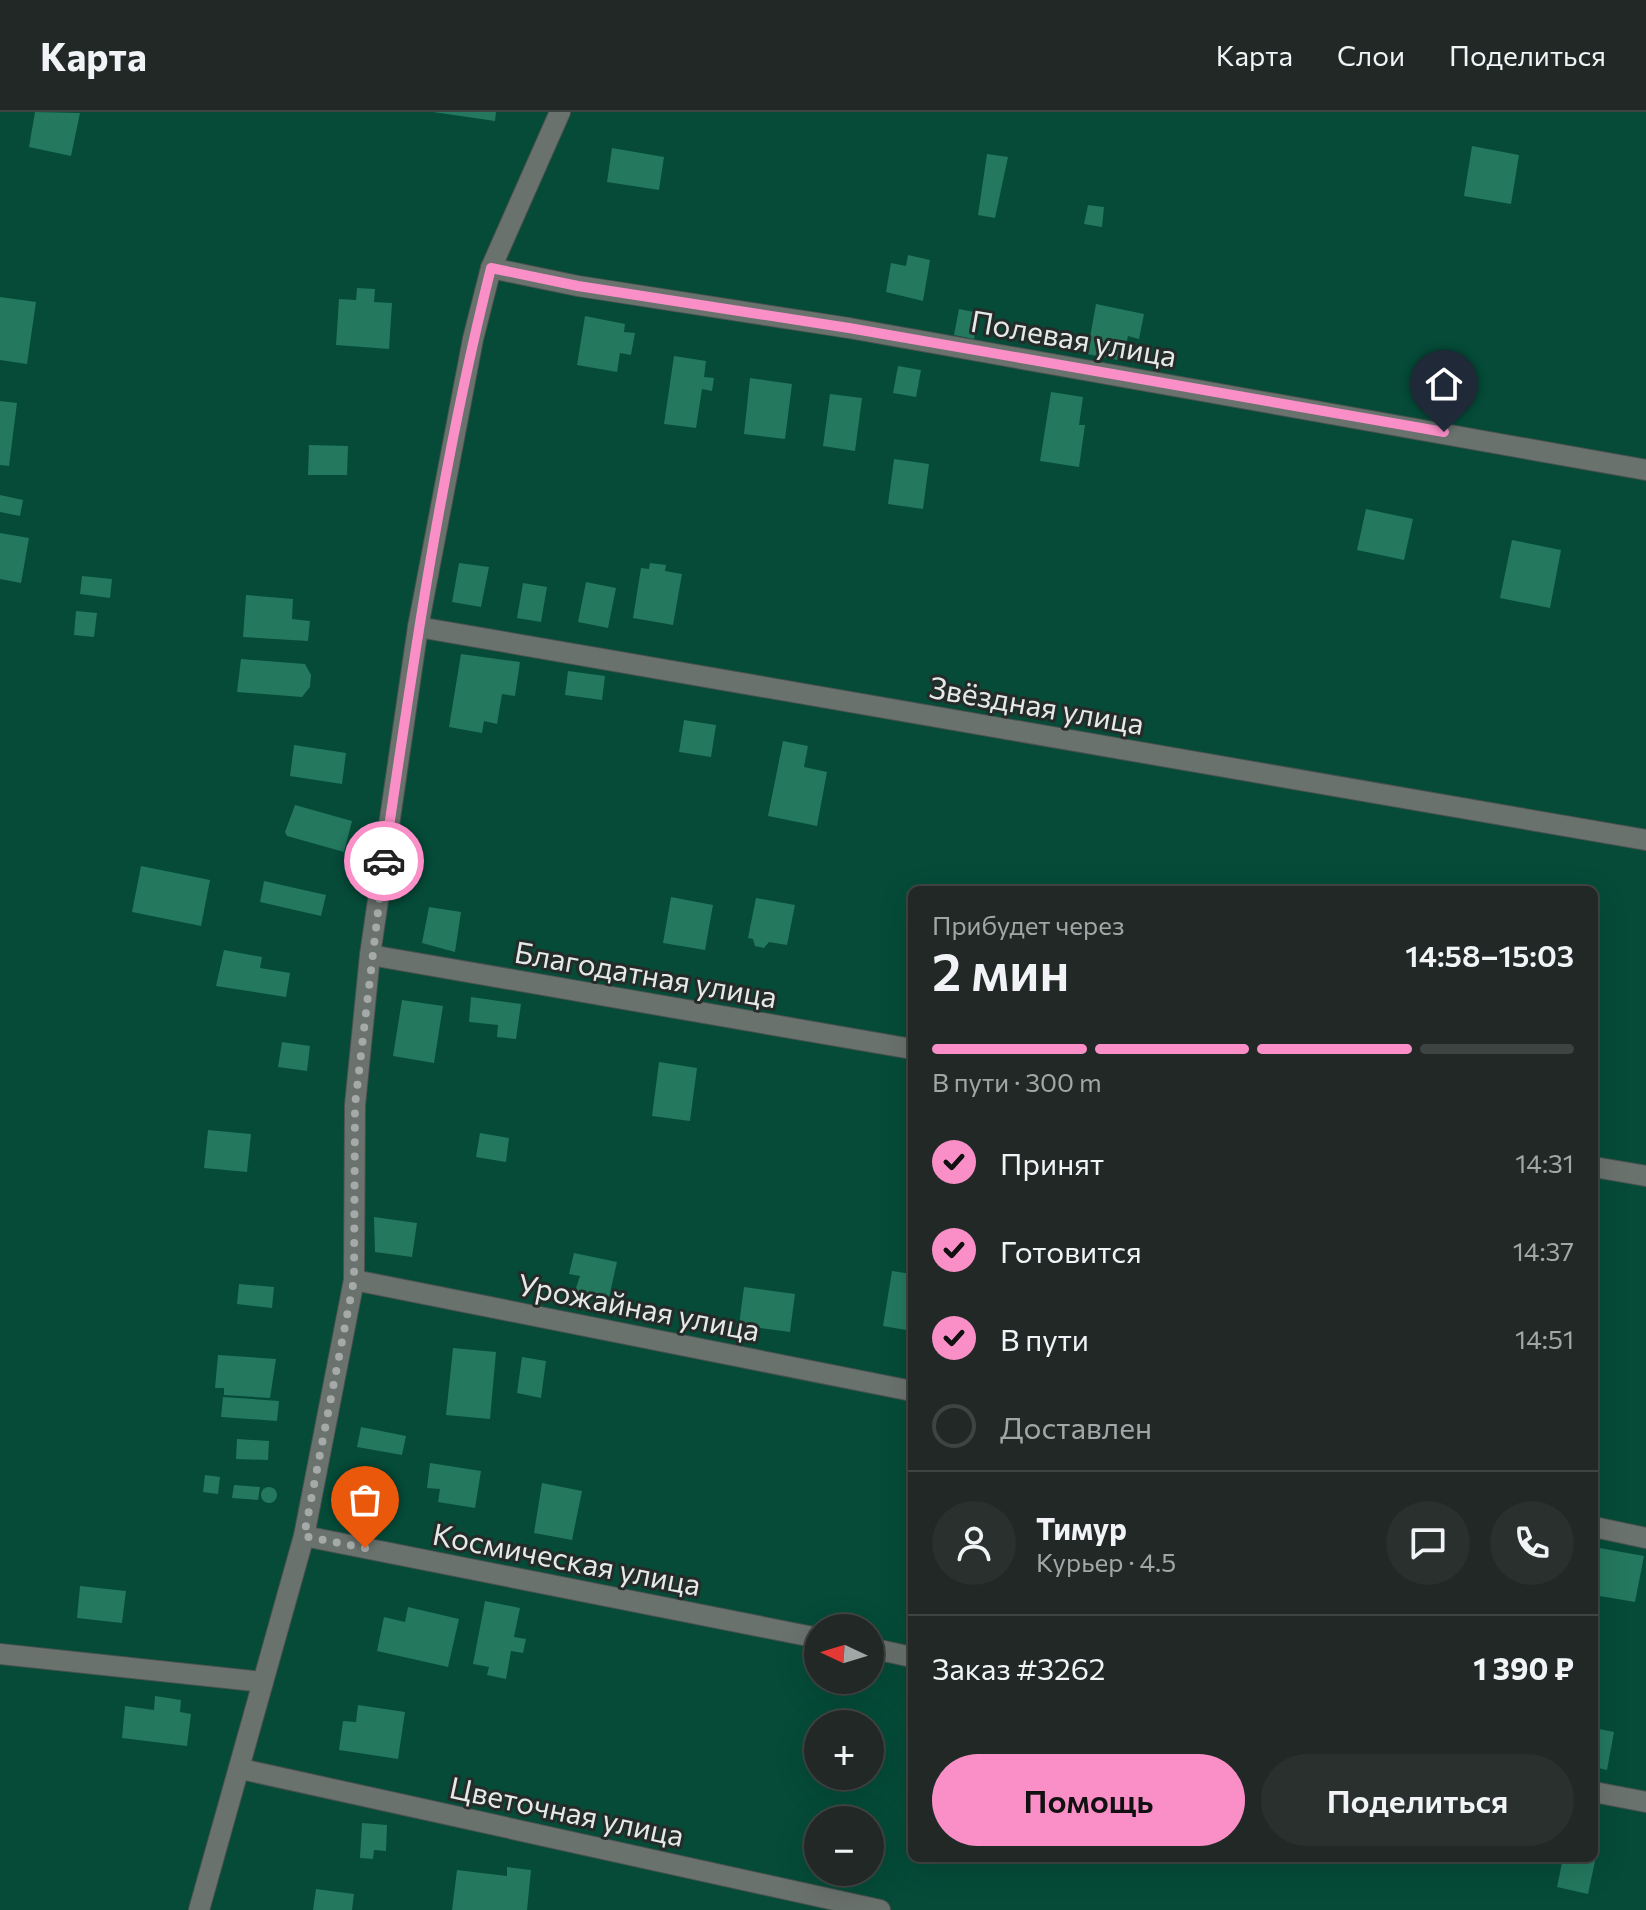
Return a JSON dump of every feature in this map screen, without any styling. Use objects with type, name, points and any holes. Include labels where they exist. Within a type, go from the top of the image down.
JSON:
[{"type":"street","points":[[199,1910],[304,1536],[354,1280],[355,1105],[370,955],[418,627],[473,339],[491,268],[560,112]]},
{"type":"street","name":"Полевая улица","points":[[491,268],[578,286],[849,328],[1646,470]]},
{"type":"street","name":"Звёздная улица","points":[[418,627],[1646,840]]},
{"type":"street","name":"Благодатная улица","points":[[370,955],[908,1048]]},
{"type":"street","points":[[1598,1168],[1646,1176]]},
{"type":"street","name":"Урожайная улица","points":[[354,1280],[908,1390]]},
{"type":"street","points":[[1598,1528],[1646,1538]]},
{"type":"street","name":"Космическая улица","points":[[304,1536],[804,1635]]},
{"type":"street","points":[[884,1651],[908,1656]]},
{"type":"street","points":[[0,1654],[263,1682]]},
{"type":"street","name":"Цветочная улица","points":[[241,1769],[880,1910]]},
{"type":"street","points":[[1598,1793],[1646,1802]]},
{"type":"green space","points":[[0,112],[1646,112],[1646,1910],[0,1910]]},
{"type":"building","points":[[35,112],[80,113],[71,156],[29,147]]},
{"type":"building","points":[[433,112],[496,112],[495,121]]},
{"type":"building","points":[[1472,146],[1519,155],[1511,204],[1464,196]]},
{"type":"building","points":[[612,148],[664,157],[659,190],[607,182]]},
{"type":"building","points":[[987,154],[1008,157],[995,218],[978,215]]},
{"type":"building","points":[[1088,205],[1104,207],[1102,227],[1084,224]]},
{"type":"building","points":[[908,255],[930,260],[923,301],[886,292],[891,263],[906,266]]},
{"type":"building","points":[[357,288],[375,289],[374,302],[392,303],[389,349],[336,345],[339,299],[356,300]]},
{"type":"building","points":[[0,297],[36,302],[27,364],[0,360]]},
{"type":"building","points":[[1096,304],[1144,314],[1139,339],[1128,336],[1123,361],[1087,354]]},
{"type":"building","points":[[959,309],[979,313],[974,339],[954,335]]},
{"type":"building","points":[[585,316],[625,324],[624,332],[635,333],[631,355],[620,353],[617,372],[577,365]]},
{"type":"building","points":[[674,356],[706,361],[704,377],[714,378],[712,391],[702,389],[696,428],[664,424]]},
{"type":"building","points":[[898,366],[921,370],[916,397],[893,393]]},
{"type":"building","points":[[750,378],[792,384],[785,439],[744,434]]},
{"type":"building","points":[[1051,392],[1083,397],[1079,425],[1085,425],[1079,467],[1040,461]]},
{"type":"building","points":[[830,394],[862,398],[855,451],[823,446]]},
{"type":"building","points":[[0,401],[17,403],[9,466],[0,465]]},
{"type":"building","points":[[309,445],[348,446],[347,475],[308,475]]},
{"type":"building","points":[[894,459],[929,464],[923,509],[888,504]]},
{"type":"building","points":[[0,495],[23,500],[20,516],[0,512]]},
{"type":"building","points":[[1366,509],[1413,519],[1404,560],[1357,550]]},
{"type":"building","points":[[0,533],[29,538],[21,583],[0,579]]},
{"type":"building","points":[[1512,540],[1561,550],[1550,608],[1500,598]]},
{"type":"building","points":[[459,563],[489,567],[481,607],[452,602]]},
{"type":"building","points":[[650,563],[666,565],[665,571],[682,574],[673,625],[633,618],[641,568],[649,569]]},
{"type":"building","points":[[82,576],[112,579],[110,598],[80,594]]},
{"type":"building","points":[[586,582],[616,588],[608,628],[578,622]]},
{"type":"building","points":[[523,583],[547,587],[541,622],[517,618]]},
{"type":"building","points":[[246,595],[293,599],[292,619],[310,621],[308,641],[243,637]]},
{"type":"building","points":[[76,611],[97,613],[94,637],[74,635]]},
{"type":"building","points":[[461,654],[520,662],[515,696],[502,694],[497,724],[484,721],[482,733],[449,727]]},
{"type":"building","points":[[241,659],[305,664],[311,675],[310,687],[302,697],[237,692]]},
{"type":"building","points":[[568,671],[605,676],[602,700],[565,695]]},
{"type":"building","points":[[684,720],[716,725],[711,757],[679,752]]},
{"type":"building","points":[[783,741],[808,746],[804,767],[827,772],[817,826],[768,816]]},
{"type":"building","points":[[294,745],[346,753],[342,784],[290,776]]},
{"type":"building","points":[[295,805],[352,821],[344,852],[287,836],[285,832]]},
{"type":"building","points":[[141,866],[210,880],[201,926],[132,912]]},
{"type":"building","points":[[264,881],[326,895],[321,916],[260,902]]},
{"type":"building","points":[[671,897],[713,905],[705,950],[663,943]]},
{"type":"building","points":[[756,898],[795,905],[787,945],[769,942],[764,948],[755,946],[753,939],[748,938]]},
{"type":"building","points":[[429,907],[461,912],[455,952],[422,943]]},
{"type":"building","points":[[224,950],[262,957],[260,968],[290,973],[286,997],[216,986]]},
{"type":"building","points":[[471,997],[521,1004],[516,1039],[497,1037],[498,1025],[469,1022]]},
{"type":"building","points":[[402,1000],[443,1006],[434,1063],[393,1056]]},
{"type":"building","points":[[282,1042],[310,1046],[307,1071],[278,1067]]},
{"type":"building","points":[[659,1062],[697,1068],[690,1121],[652,1116]]},
{"type":"building","points":[[208,1130],[251,1134],[247,1172],[204,1168]]},
{"type":"building","points":[[480,1133],[509,1138],[506,1162],[476,1157]]},
{"type":"building","points":[[374,1217],[417,1223],[412,1257],[375,1252]]},
{"type":"building","points":[[574,1253],[617,1262],[608,1302],[574,1294],[580,1276],[569,1274]]},
{"type":"building","points":[[892,1271],[908,1273],[908,1330],[883,1326]]},
{"type":"building","points":[[239,1284],[274,1287],[272,1308],[237,1304]]},
{"type":"building","points":[[744,1287],[795,1294],[790,1332],[739,1325]]},
{"type":"building","points":[[453,1348],[496,1352],[490,1419],[446,1415]]},
{"type":"building","points":[[218,1355],[276,1359],[270,1398],[224,1395],[224,1388],[215,1388]]},
{"type":"building","points":[[522,1357],[546,1361],[541,1398],[517,1393]]},
{"type":"building","points":[[223,1397],[279,1401],[277,1421],[221,1417]]},
{"type":"building","points":[[361,1427],[406,1436],[402,1455],[357,1447]]},
{"type":"building","points":[[237,1439],[269,1441],[268,1460],[236,1459]]},
{"type":"building","points":[[430,1463],[481,1471],[475,1508],[438,1502],[440,1489],[427,1488]]},
{"type":"building","points":[[205,1475],[220,1477],[218,1494],[203,1492]]},
{"type":"building","points":[[542,1483],[582,1491],[572,1540],[534,1533]]},
{"type":"building","points":[[234,1485],[260,1487],[258,1500],[232,1498]]},
{"type":"building","points":[[266,1487],[272,1487],[277,1495],[275,1501],[266,1503],[261,1498],[261,1492]]},
{"type":"building","points":[[1598,1548],[1644,1556],[1635,1602],[1598,1596]]},
{"type":"building","points":[[80,1586],[126,1591],[122,1623],[77,1618]]},
{"type":"building","points":[[485,1601],[520,1608],[514,1637],[526,1639],[523,1653],[511,1651],[506,1679],[487,1675],[489,1667],[473,1664]]},
{"type":"building","points":[[408,1607],[459,1619],[448,1667],[377,1651],[384,1617],[405,1622]]},
{"type":"building","points":[[155,1696],[181,1700],[180,1712],[191,1714],[187,1746],[122,1738],[125,1706],[154,1710]]},
{"type":"building","points":[[358,1705],[405,1712],[398,1759],[339,1750],[343,1721],[356,1722]]},
{"type":"building","points":[[1598,1729],[1614,1732],[1607,1770],[1598,1768]]},
{"type":"building","points":[[362,1823],[387,1825],[386,1851],[374,1850],[373,1859],[360,1858]]},
{"type":"building","points":[[1562,1862],[1595,1862],[1588,1894],[1557,1887]]},
{"type":"building","points":[[507,1867],[531,1870],[527,1910],[452,1910],[457,1870],[507,1876]]},
{"type":"building","points":[[316,1889],[354,1894],[352,1910],[313,1910]]},
{"type":"way so far","points":[[365,1548],[304,1536],[354,1280],[355,1105],[370,955],[384,861]]},
{"type":"route","points":[[384,861],[418,627],[473,339],[491,268],[578,286],[849,328],[1444,432]]}]
